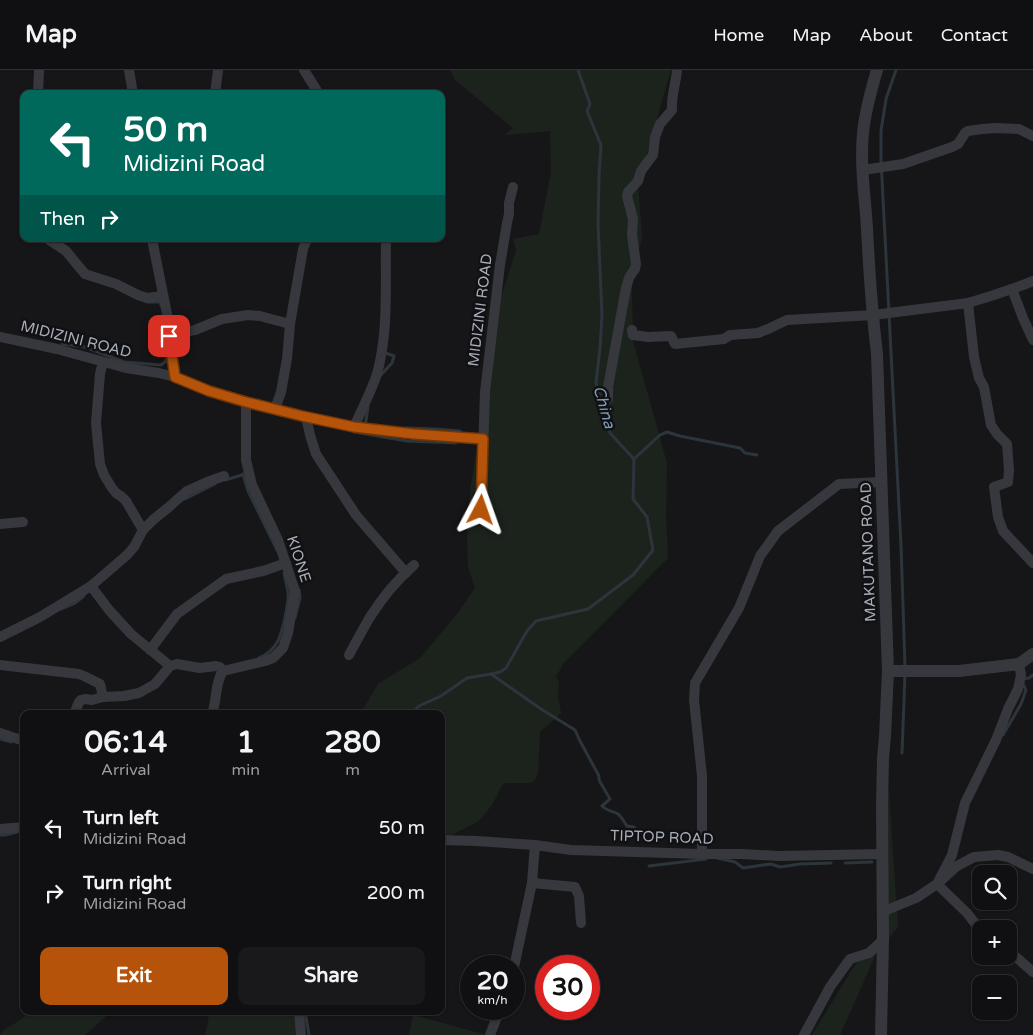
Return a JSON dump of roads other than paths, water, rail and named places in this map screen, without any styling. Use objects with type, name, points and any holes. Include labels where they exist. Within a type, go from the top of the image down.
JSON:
[{"type":"street","points":[[38,90],[40,70]]},
{"type":"street","points":[[130,70],[132,90]]},
{"type":"street","points":[[216,90],[218,70]]},
{"type":"street","points":[[304,70],[316,90]]},
{"type":"street","points":[[608,399],[608,387],[626,288],[636,266],[632,233],[633,219],[627,196],[628,192],[638,181],[641,171],[653,155],[655,137],[660,124],[672,110],[671,101],[677,70]]},
{"type":"street","name":"MAKUTANO ROAD","points":[[877,70],[866,110],[862,170],[877,354],[888,670],[883,758],[881,1035]]},
{"type":"street","points":[[862,170],[903,164],[952,147],[958,144],[968,131],[1010,128],[1019,129],[1033,136]]},
{"type":"street","name":"MIDIZINI ROAD","points":[[481,510],[485,392],[500,265],[513,187]]},
{"type":"street","points":[[52,242],[66,252],[85,274],[116,284],[147,298],[163,296]]},
{"type":"street","points":[[153,242],[168,319],[175,377]]},
{"type":"street","points":[[275,409],[281,392],[287,360],[290,324],[306,242]]},
{"type":"street","points":[[354,427],[370,394],[384,338],[386,242]]},
{"type":"street","points":[[632,330],[633,335],[648,337],[671,336],[676,344],[724,339],[730,335],[758,332],[788,320],[873,315],[968,303],[1033,281]]},
{"type":"street","points":[[1012,289],[1032,337]]},
{"type":"street","points":[[968,303],[974,356],[979,378],[984,387],[991,425],[1006,444],[1008,450],[1008,482],[994,487],[998,517],[1003,531],[1033,563]]},
{"type":"street","points":[[169,336],[195,330],[222,319],[243,315],[260,316],[290,324]]},
{"type":"street","name":"MIDIZINI ROAD","points":[[0,336],[126,368],[175,377],[209,391],[306,418],[354,427],[483,439]]},
{"type":"street","points":[[103,362],[100,374],[96,423],[100,464],[112,488],[126,502],[143,530]]},
{"type":"street","name":"KIONE","points":[[223,671],[273,658],[282,648],[288,633],[295,591],[278,540],[252,485],[246,460],[246,402]]},
{"type":"street","points":[[306,418],[316,454],[356,515],[406,573]]},
{"type":"street","points":[[0,637],[40,617],[91,586],[127,555],[134,547],[143,530],[154,519],[187,491],[224,476]]},
{"type":"street","points":[[702,854],[702,776],[694,700],[695,683],[739,608],[760,556],[778,531],[839,484],[882,482]]},
{"type":"street","points":[[0,524],[23,522]]},
{"type":"street","points":[[150,650],[178,614],[226,579],[263,571],[286,563]]},
{"type":"street","points":[[349,655],[375,610],[414,565]]},
{"type":"street","points":[[91,586],[109,610],[131,634],[170,666]]},
{"type":"street","points":[[888,670],[958,671],[1020,664],[1033,654]]},
{"type":"street","points":[[76,710],[81,700],[139,693],[155,684],[170,666],[177,664],[196,668],[220,667],[223,671],[220,676],[213,710]]},
{"type":"street","points":[[937,884],[952,855],[965,803],[996,740],[1018,689],[1021,675],[1020,664]]},
{"type":"street","points":[[0,665],[79,674],[100,684],[104,697]]},
{"type":"street","points":[[0,733],[20,740]]},
{"type":"street","points":[[0,829],[20,827]]},
{"type":"street","name":"TIPTOP ROAD","points":[[445,840],[535,845],[571,850],[778,856],[882,854]]},
{"type":"street","points":[[517,955],[532,883],[535,845]]},
{"type":"street","points":[[882,912],[916,898],[937,884],[956,866],[974,857],[998,855],[1008,857],[1033,869]]},
{"type":"street","points":[[532,883],[575,887],[579,896],[581,923]]},
{"type":"street","points":[[937,884],[972,920]]},
{"type":"street","points":[[804,1035],[830,987],[850,959],[869,953],[883,940]]},
{"type":"street","points":[[1017,958],[1033,972]]},
{"type":"street","points":[[299,1015],[301,1035]]},
{"type":"street","points":[[490,1035],[496,1020]]},
{"type":"waterway","name":"China","points":[[415,710],[419,706],[441,696],[467,678],[500,672],[506,668],[527,631],[536,621],[588,609],[633,575],[653,550],[647,517],[633,499],[634,459],[610,433],[596,383],[602,315],[598,224],[601,145],[587,111],[590,104],[578,70]]},
{"type":"waterway","points":[[896,70],[886,99],[881,131],[881,160],[901,545],[905,667]]},
{"type":"waterway","points":[[147,302],[160,302],[161,305]]},
{"type":"waterway","points":[[62,344],[85,347],[124,362],[161,365],[166,361],[168,351]]},
{"type":"waterway","points":[[380,376],[392,363],[394,356],[383,352]]},
{"type":"waterway","points":[[365,427],[368,407]]},
{"type":"waterway","points":[[406,428],[460,431]]},
{"type":"waterway","points":[[354,432],[407,441],[456,443]]},
{"type":"waterway","points":[[634,459],[660,435],[667,432],[740,448],[745,453],[757,455]]},
{"type":"waterway","points":[[243,474],[248,491],[277,550]]},
{"type":"waterway","points":[[225,480],[242,475]]},
{"type":"waterway","points":[[185,499],[215,484]]},
{"type":"waterway","points":[[259,658],[272,650],[281,633],[288,597],[284,573]]},
{"type":"waterway","points":[[295,618],[300,598],[299,590]]},
{"type":"waterway","points":[[61,609],[75,603],[84,596]]},
{"type":"waterway","points":[[491,674],[575,730],[610,799],[602,806],[618,814],[627,826],[634,827],[644,840]]},
{"type":"waterway","points":[[902,753],[905,674]]},
{"type":"waterway","points":[[1003,735],[1021,704],[1026,690],[1021,679],[1029,678],[1033,675]]},
{"type":"waterway","points":[[0,739],[11,742]]},
{"type":"waterway","points":[[0,835],[17,832]]},
{"type":"waterway","points":[[717,858],[735,862],[743,868],[771,864],[780,867],[831,863]]},
{"type":"waterway","points":[[649,866],[706,859]]},
{"type":"waterway","points":[[845,863],[872,862]]},
{"type":"waterway","name":"China","points":[[306,1015],[309,1035]]}]
